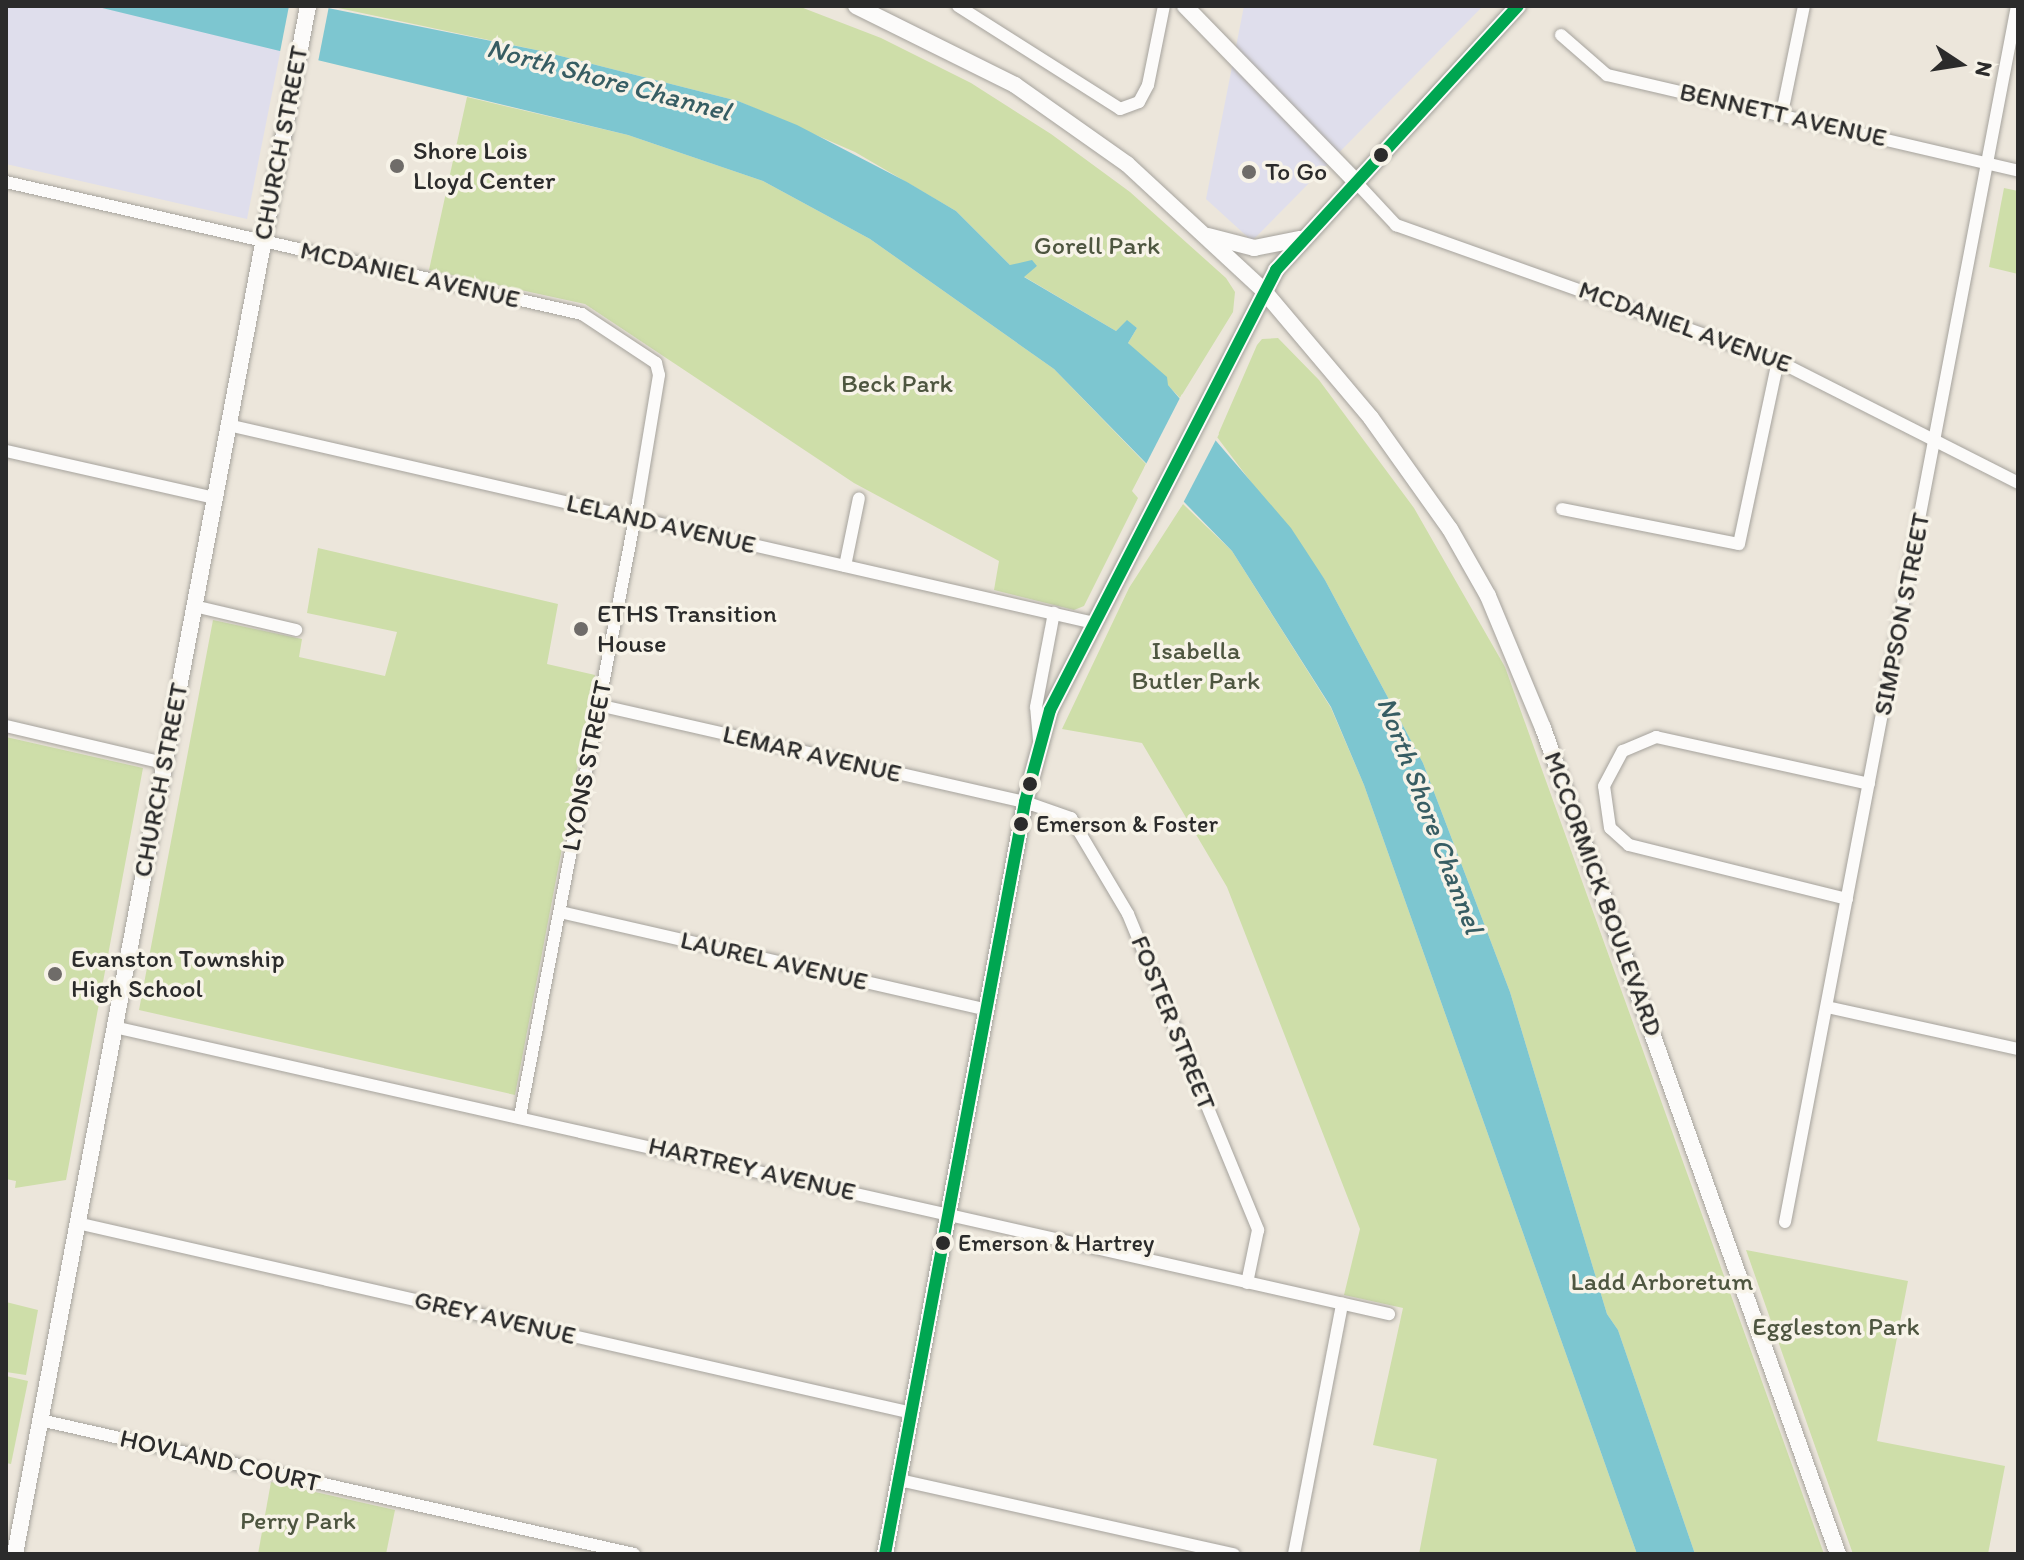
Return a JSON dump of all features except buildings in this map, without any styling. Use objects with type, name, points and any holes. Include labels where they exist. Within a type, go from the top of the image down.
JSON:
[{"type":"main road","name":"CHURCH STREET","points":[[15,1554],[308,6]]},
{"type":"main road","name":"MCCORMICK BOULEVARD","points":[[856,6],[965,57],[1028,93],[1127,164],[1263,290],[1373,421],[1443,519],[1488,596],[1543,728],[1838,1554]]},
{"type":"main road","points":[[1185,6],[1354,180]]},
{"type":"main road","points":[[885,1554],[1039,740],[1094,623],[1263,290],[1300,239],[1518,6]]},
{"type":"main road","points":[[1201,234],[1250,247],[1300,239]]},
{"type":"street","points":[[958,6],[1120,109],[1139,102],[1164,6]]},
{"type":"street","points":[[1782,113],[1804,6]]},
{"type":"street","name":"SIMPSON STREET","points":[[1785,1222],[2017,6]]},
{"type":"street","name":"BENNETT AVENUE","points":[[1561,35],[1607,75],[1782,113],[2018,171]]},
{"type":"street","name":"MCDANIEL AVENUE","points":[[1354,180],[1396,225],[1778,361],[1839,387],[1933,441],[2018,483]]},
{"type":"street","name":"MCDANIEL AVENUE","points":[[6,182],[582,314],[652,358],[658,368]]},
{"type":"street","points":[[1562,509],[1739,544],[1778,361]]},
{"type":"street","name":"LYONS STREET","points":[[520,1116],[635,518],[658,368]]},
{"type":"street","name":"LELAND AVENUE","points":[[228,425],[1094,623]]},
{"type":"street","points":[[6,451],[214,498]]},
{"type":"street","points":[[845,566],[859,498]]},
{"type":"street","points":[[194,606],[296,630]]},
{"type":"street","points":[[1039,740],[1036,707],[1054,613]]},
{"type":"street","name":"LEMAR AVENUE","points":[[598,705],[1025,802]]},
{"type":"street","points":[[6,726],[164,763]]},
{"type":"street","points":[[1847,899],[1629,845],[1610,828],[1604,786],[1623,751],[1656,737],[1869,784]]},
{"type":"street","name":"FOSTER STREET","points":[[1025,802],[1071,818],[1128,914],[1258,1230],[1247,1283]]},
{"type":"street","name":"LAUREL AVENUE","points":[[560,912],[987,1010]]},
{"type":"street","points":[[1827,1007],[2018,1049]]},
{"type":"street","name":"HARTREY AVENUE","points":[[114,1027],[1389,1314]]},
{"type":"street","name":"GREY AVENUE","points":[[77,1223],[912,1413]]},
{"type":"street","points":[[1294,1554],[1342,1304]]},
{"type":"street","name":"HOVLAND COURT","points":[[40,1420],[634,1554]]},
{"type":"street","points":[[899,1480],[1234,1554]]},
{"type":"shaded area","points":[[6,6],[94,6],[281,48],[247,219],[6,164]]},
{"type":"shaded area","points":[[1244,6],[1483,6],[1252,241],[1206,199]]},
{"type":"green space","name":"Gorell Park","points":[[329,6],[798,6],[881,38],[971,83],[1051,134],[1130,192],[1226,278],[1235,292],[1233,312],[1180,398],[1128,343],[1137,328],[1127,321],[1116,331],[1023,276],[1037,266],[1010,265],[956,211],[855,152],[738,101],[541,51]]},
{"type":"green space","name":"Beck Park","points":[[467,97],[628,135],[763,181],[870,239],[1054,369],[1146,464],[1132,491],[1138,498],[1084,606],[1074,610],[994,590],[999,561],[854,483],[585,304],[429,270]]},
{"type":"green space","points":[[2004,188],[2018,191],[2018,274],[1989,267]]},
{"type":"green space","name":"Ladd Arboretum","points":[[1278,338],[1319,380],[1414,508],[1505,667],[1824,1554],[1695,1554],[1618,1330],[1607,1314],[1510,992],[1423,763],[1325,580],[1217,437],[1257,345],[1262,339]]},
{"type":"green space","name":"Isabella Butler Park","points":[[1183,504],[1232,551],[1331,708],[1364,785],[1637,1554],[1419,1554],[1437,1459],[1373,1445],[1403,1308],[1344,1295],[1360,1229],[1227,887],[1142,743],[1062,729],[1129,588]]},
{"type":"green space","points":[[318,548],[558,604],[547,664],[595,675],[515,1095],[139,1010],[213,620],[302,639],[299,657],[385,676],[397,632],[307,613]]},
{"type":"green space","name":"Evanston Township High School","points":[[6,737],[143,768],[66,1180],[15,1188],[16,1181],[6,1179]]},
{"type":"green space","name":"Eggleston Park","points":[[1746,1250],[1908,1281],[1877,1441],[2005,1466],[1988,1554],[1853,1554]]},
{"type":"green space","points":[[6,1302],[38,1310],[26,1375],[6,1372]]},
{"type":"green space","points":[[6,1376],[28,1381],[11,1464],[6,1463]]},
{"type":"green space","name":"Perry Park","points":[[271,1482],[395,1510],[386,1554],[258,1554]]},
{"type":"water","name":"North Shore Channel","points":[[94,6],[318,6],[541,51],[738,101],[797,125],[907,182],[956,211],[1010,265],[1032,260],[1037,266],[1024,277],[1116,331],[1127,320],[1137,328],[1128,343],[1167,377],[1168,385],[1291,528],[1325,580],[1423,763],[1510,992],[1607,1314],[1618,1330],[1695,1554],[1637,1554],[1364,785],[1331,707],[1232,551],[1054,369],[870,239],[763,181],[628,135]]},
{"type":"pier","points":[[289,6],[329,6],[318,62],[280,52]]},
{"type":"pier","points":[[1182,394],[1219,434],[1181,507],[1144,468]]},
{"type":"transit line","points":[[885,1554],[1025,802],[1050,710],[1276,270],[1518,6]]},
{"type":"place","name":"Shore Lois Lloyd Center","points":[[397,166]]},
{"type":"place","name":"To Go","points":[[1249,172]]},
{"type":"place","name":"ETHS Transition House","points":[[581,629]]},
{"type":"place","name":"Emerson & Foster","points":[[1021,824]]},
{"type":"place","name":"Evanston Township High School","points":[[55,974]]},
{"type":"place","name":"Emerson & Hartrey","points":[[943,1243]]}]
